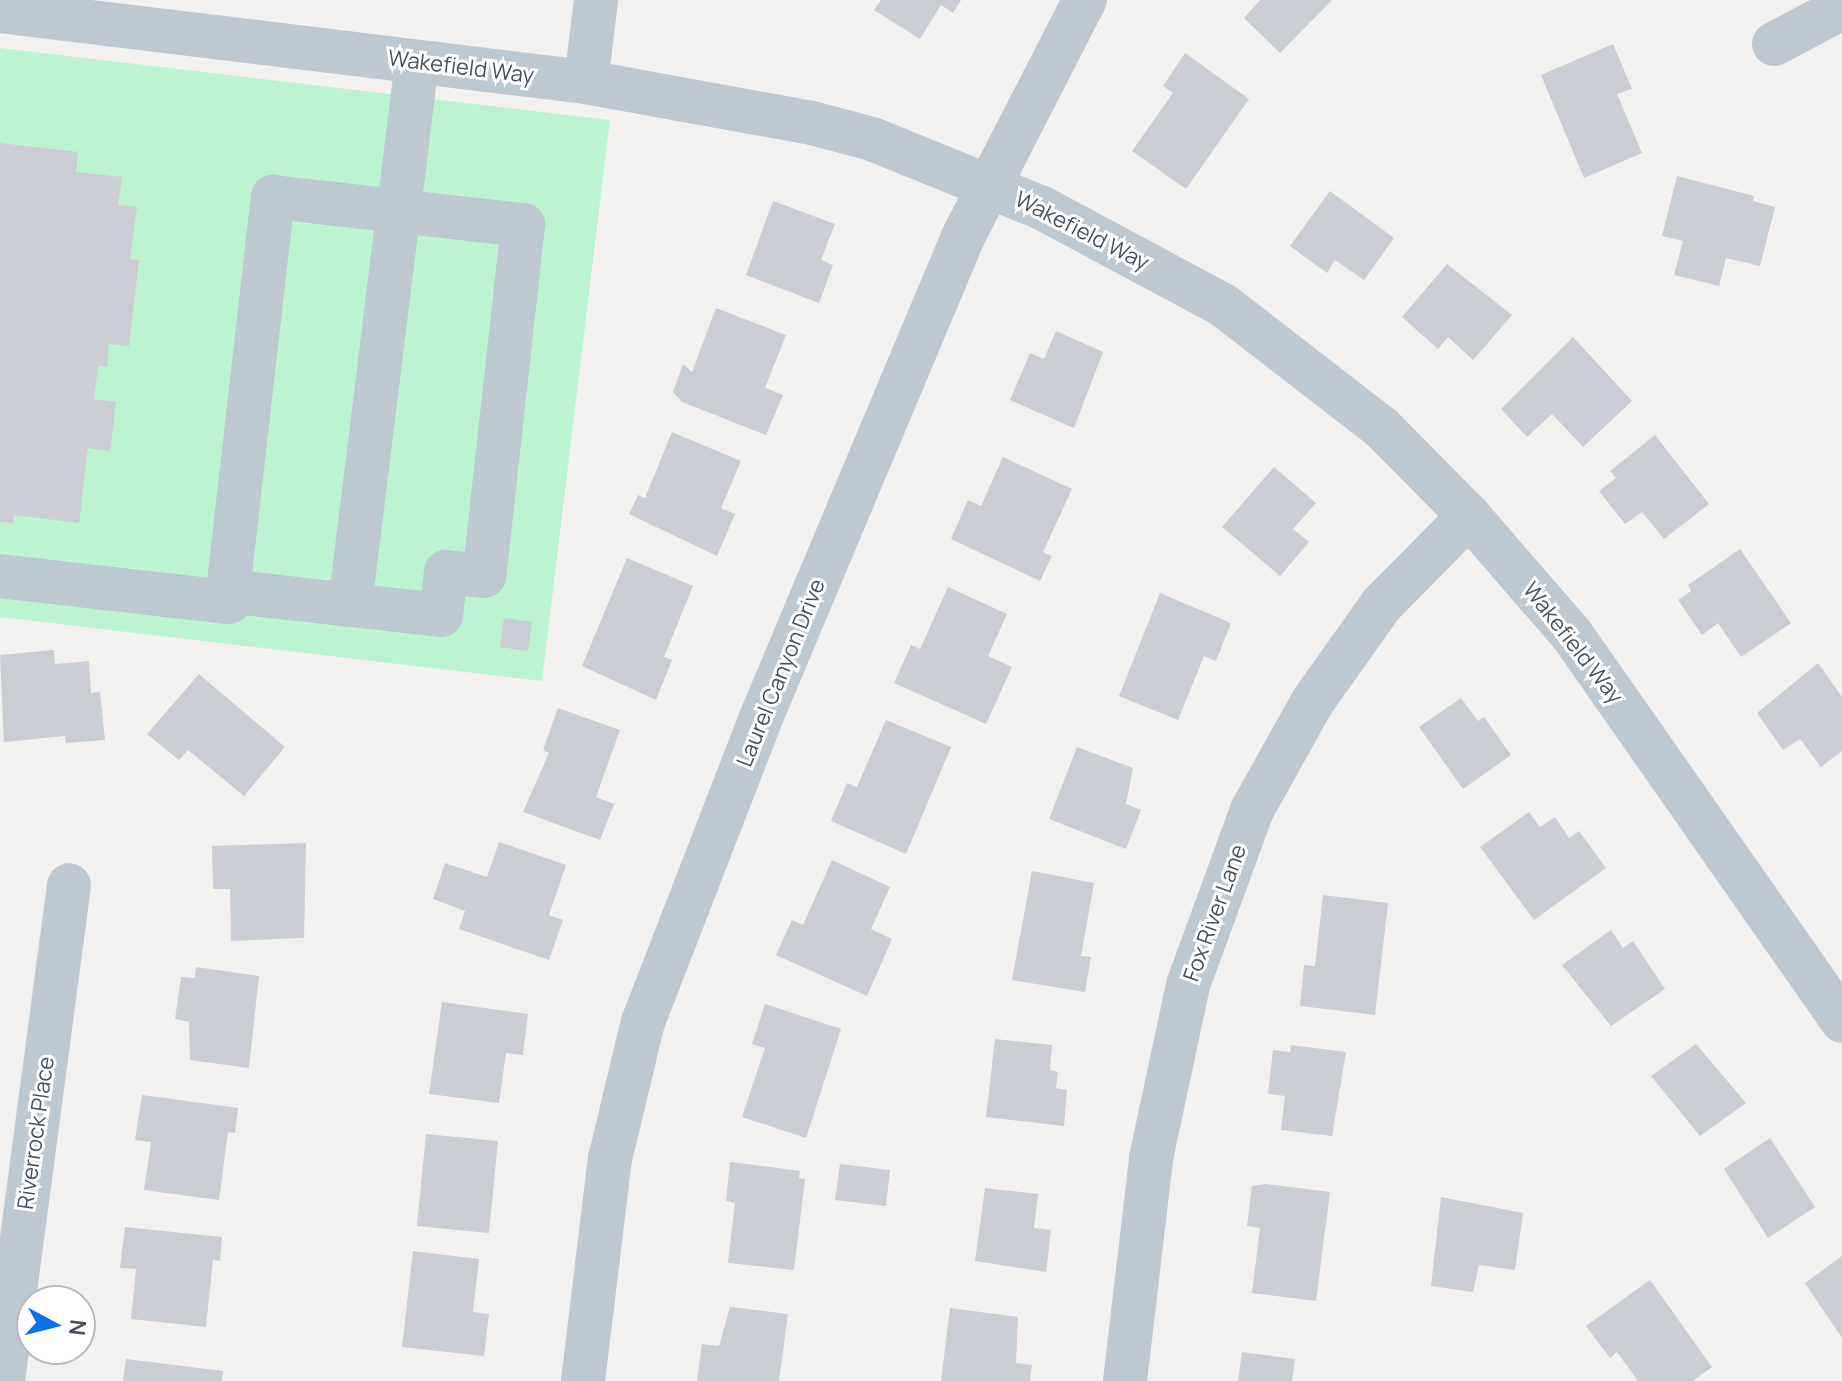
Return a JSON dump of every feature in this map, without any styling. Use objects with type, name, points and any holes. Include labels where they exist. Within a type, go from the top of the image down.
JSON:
[{"type":"street","points":[[586,82],[596,0]]},
{"type":"street","name":"Laurel Canyon Drive","points":[[583,1381],[610,1159],[643,1022],[760,720],[986,184],[1085,0]]},
{"type":"street","points":[[1774,44],[1842,8]]},
{"type":"street","name":"Wakefield Way","points":[[0,11],[59,9],[417,62],[586,82],[812,123],[872,139],[986,184],[1223,305],[1381,427],[1469,516],[1572,635],[1842,1021]]},
{"type":"street","points":[[350,605],[417,62]]},
{"type":"street","points":[[0,576],[229,602],[228,591],[273,197],[523,225],[484,576],[446,572],[441,615],[228,591]]},
{"type":"street","name":"Fox River Lane","points":[[1125,1381],[1151,1158],[1182,1014],[1252,810],[1313,701],[1382,604],[1469,516]]},
{"type":"street","name":"Riverrock Place","points":[[3,1381],[69,885]]},
{"type":"green space","points":[[0,48],[610,120],[542,681],[0,617]]},
{"type":"building","points":[[881,0],[961,0],[953,13],[941,5],[920,39],[874,10]]},
{"type":"building","points":[[1260,0],[1332,0],[1280,53],[1244,18]]},
{"type":"building","points":[[1613,44],[1632,89],[1617,94],[1642,153],[1584,178],[1541,75]]},
{"type":"building","points":[[1185,53],[1249,99],[1186,189],[1132,151],[1173,93],[1163,86]]},
{"type":"building","points":[[0,143],[78,152],[76,172],[122,177],[118,205],[137,207],[130,259],[139,260],[129,346],[109,344],[107,367],[98,366],[94,399],[116,402],[110,451],[88,448],[79,523],[14,515],[13,523],[0,522]]},
{"type":"building","points":[[1677,176],[1754,196],[1753,201],[1775,207],[1760,266],[1726,258],[1719,286],[1674,275],[1683,241],[1662,236]]},
{"type":"building","points":[[1330,191],[1394,238],[1364,280],[1335,260],[1327,273],[1290,246]]},
{"type":"building","points":[[773,201],[835,224],[821,260],[833,265],[819,303],[746,275]]},
{"type":"building","points":[[1447,264],[1512,315],[1473,360],[1448,337],[1438,349],[1402,317]]},
{"type":"building","points":[[716,308],[786,335],[765,388],[783,395],[766,435],[682,402],[673,392],[683,364],[692,372]]},
{"type":"building","points":[[1056,331],[1103,352],[1074,428],[1010,400],[1030,353],[1044,359]]},
{"type":"building","points":[[1573,337],[1632,401],[1583,447],[1552,414],[1527,437],[1501,409]]},
{"type":"building","points":[[672,432],[741,461],[721,508],[735,514],[717,556],[629,514],[638,495],[645,498]]},
{"type":"building","points":[[1655,435],[1709,504],[1664,539],[1642,512],[1625,524],[1599,491],[1616,478],[1610,471]]},
{"type":"building","points":[[1003,457],[1072,489],[1043,552],[1052,556],[1040,581],[951,539],[968,500],[981,506]]},
{"type":"building","points":[[1274,467],[1316,503],[1293,529],[1309,542],[1280,576],[1222,527]]},
{"type":"building","points":[[1740,549],[1791,623],[1741,657],[1718,623],[1702,635],[1678,600],[1691,591],[1688,585]]},
{"type":"building","points":[[627,558],[693,586],[664,657],[672,660],[656,700],[582,666]]},
{"type":"building","points":[[948,587],[1007,614],[988,656],[1012,667],[986,724],[894,683],[911,645],[920,649]]},
{"type":"building","points":[[1160,593],[1231,623],[1216,661],[1204,656],[1178,720],[1119,696]]},
{"type":"building","points":[[504,618],[532,622],[528,651],[500,647]]},
{"type":"building","points":[[54,650],[55,664],[89,661],[91,693],[100,692],[105,740],[66,743],[65,736],[4,742],[0,655]]},
{"type":"building","points":[[1818,663],[1842,697],[1842,751],[1821,767],[1800,739],[1783,750],[1757,713]]},
{"type":"building","points":[[199,674],[285,747],[244,796],[188,750],[179,760],[147,734]]},
{"type":"building","points":[[1461,698],[1478,721],[1484,717],[1511,755],[1463,789],[1419,727]]},
{"type":"building","points":[[558,708],[620,730],[596,797],[614,804],[600,840],[523,812],[549,753],[543,750]]},
{"type":"building","points":[[886,720],[951,747],[906,854],[831,821],[847,783],[857,787]]},
{"type":"building","points":[[1077,747],[1133,768],[1126,804],[1141,810],[1126,849],[1049,819]]},
{"type":"building","points":[[1529,812],[1540,827],[1555,817],[1569,838],[1579,831],[1606,868],[1534,920],[1480,847]]},
{"type":"building","points":[[499,842],[566,865],[549,915],[563,920],[549,960],[459,929],[465,911],[433,899],[445,863],[487,877]]},
{"type":"building","points":[[306,843],[304,938],[231,941],[230,889],[213,889],[212,846]]},
{"type":"building","points":[[832,860],[890,887],[871,929],[892,939],[867,996],[776,955],[792,920],[803,925]]},
{"type":"building","points":[[1032,871],[1094,883],[1081,956],[1091,957],[1085,992],[1012,980]]},
{"type":"building","points":[[1323,895],[1388,903],[1375,1015],[1300,1006],[1304,965],[1315,966]]},
{"type":"building","points":[[1611,930],[1623,948],[1633,941],[1665,989],[1611,1026],[1562,965]]},
{"type":"building","points":[[196,967],[259,976],[249,1068],[190,1060],[189,1022],[175,1019],[181,977],[195,978]]},
{"type":"building","points":[[442,1002],[528,1014],[523,1055],[506,1053],[499,1103],[429,1094]]},
{"type":"building","points":[[765,1004],[841,1029],[806,1138],[742,1117],[765,1048],[752,1044]]},
{"type":"building","points":[[995,1039],[1052,1045],[1050,1070],[1058,1072],[1056,1088],[1067,1090],[1064,1126],[986,1117]]},
{"type":"building","points":[[1696,1044],[1746,1103],[1700,1136],[1651,1076]]},
{"type":"building","points":[[1291,1045],[1346,1052],[1332,1136],[1281,1130],[1285,1096],[1268,1094],[1273,1050],[1290,1052]]},
{"type":"building","points":[[142,1095],[238,1108],[235,1133],[228,1132],[219,1200],[144,1190],[151,1142],[135,1140]]},
{"type":"building","points":[[426,1134],[498,1141],[489,1233],[417,1226]]},
{"type":"building","points":[[1770,1138],[1815,1207],[1768,1238],[1724,1169]]},
{"type":"building","points":[[730,1162],[800,1171],[799,1178],[805,1179],[794,1270],[728,1263],[735,1203],[726,1201]]},
{"type":"building","points":[[840,1164],[890,1170],[886,1206],[835,1200]]},
{"type":"building","points":[[1265,1184],[1330,1192],[1316,1301],[1252,1293],[1260,1228],[1247,1226],[1252,1186]]},
{"type":"building","points":[[985,1188],[1038,1194],[1034,1228],[1051,1230],[1046,1272],[975,1261]]},
{"type":"building","points":[[1441,1197],[1523,1213],[1515,1270],[1479,1265],[1473,1292],[1431,1286]]},
{"type":"building","points":[[125,1227],[222,1237],[220,1261],[213,1260],[206,1327],[131,1319],[136,1269],[120,1268]]},
{"type":"building","points":[[413,1251],[479,1259],[473,1312],[489,1314],[484,1356],[402,1347]]},
{"type":"building","points":[[1842,1256],[1842,1338],[1805,1283]]},
{"type":"building","points":[[1650,1280],[1712,1367],[1693,1381],[1638,1381],[1617,1352],[1610,1358],[1586,1326]]},
{"type":"building","points":[[730,1307],[788,1314],[779,1381],[697,1381],[702,1344],[719,1346]]},
{"type":"building","points":[[950,1308],[1018,1317],[1016,1363],[1032,1365],[1030,1381],[941,1381]]},
{"type":"building","points":[[1242,1352],[1295,1359],[1292,1381],[1238,1381]]},
{"type":"building","points":[[126,1359],[223,1371],[222,1381],[123,1381]]}]
